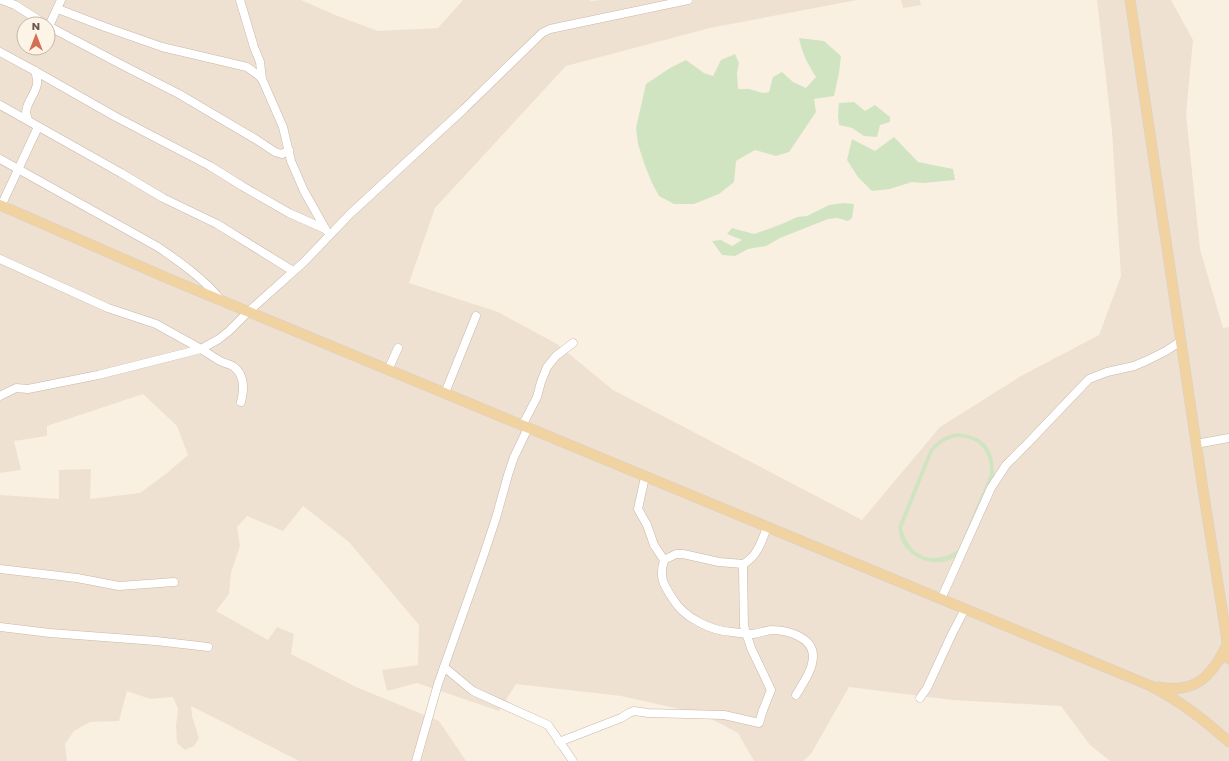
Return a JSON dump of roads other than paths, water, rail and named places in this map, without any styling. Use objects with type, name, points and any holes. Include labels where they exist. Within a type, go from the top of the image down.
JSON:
[{"type":"main road","points":[[1130,0],[1229,659]]},
{"type":"main road","points":[[0,206],[248,312],[1150,686],[1172,697],[1207,721],[1229,742]]},
{"type":"main road","points":[[1150,686],[1176,689],[1195,684],[1204,679],[1213,670],[1220,660],[1227,645]]},
{"type":"street","points":[[2,0],[15,5],[33,16]]},
{"type":"street","points":[[53,16],[62,0]]},
{"type":"street","points":[[240,0],[260,62],[262,79],[283,127],[291,161],[304,191],[327,232]]},
{"type":"street","points":[[0,396],[16,388],[28,389],[91,376],[201,349],[219,339],[293,271],[327,232],[350,214],[464,109],[542,33],[550,29],[688,0]]},
{"type":"street","points":[[58,9],[162,47],[247,66],[254,66],[260,62]]},
{"type":"street","points":[[56,30],[179,94],[275,152],[282,154],[289,150]]},
{"type":"street","points":[[0,52],[116,117],[210,166],[289,213],[327,232]]},
{"type":"street","points":[[247,66],[262,79]]},
{"type":"street","points":[[29,121],[26,118],[26,108],[37,83],[35,71]]},
{"type":"street","points":[[0,105],[163,198],[217,224],[293,271]]},
{"type":"street","points":[[0,206],[38,127]]},
{"type":"street","points":[[0,159],[118,224],[173,257],[214,291],[222,301]]},
{"type":"street","points":[[0,259],[108,308],[167,329],[188,343],[235,368],[240,373],[242,379],[243,388],[241,402]]},
{"type":"street","points":[[445,393],[476,316]]},
{"type":"street","points":[[941,599],[991,488],[1006,465],[1089,379],[1107,372],[1134,366],[1166,351],[1181,340]]},
{"type":"street","points":[[416,761],[434,697],[492,531],[508,474],[537,397],[541,382],[547,367],[556,356],[573,343]]},
{"type":"street","points":[[388,370],[398,348]]},
{"type":"street","points":[[1196,444],[1229,438]]},
{"type":"street","points":[[645,477],[638,508],[648,524],[654,545],[664,560],[662,578],[677,607],[698,621],[731,632],[756,634],[771,630],[787,632],[808,642],[813,654],[813,661],[810,671],[796,695]]},
{"type":"street","points":[[664,560],[676,554],[683,554],[719,562],[743,564],[748,561],[758,549],[767,527]]},
{"type":"street","points":[[559,742],[621,718],[634,711],[648,713],[724,715],[759,723],[771,690],[751,648],[744,626],[743,564]]},
{"type":"street","points":[[0,569],[76,578],[119,586],[174,582]]},
{"type":"street","points":[[920,698],[927,688],[965,609]]},
{"type":"street","points":[[0,627],[208,647]]},
{"type":"street","points":[[444,667],[473,691],[548,726],[573,761]]}]
